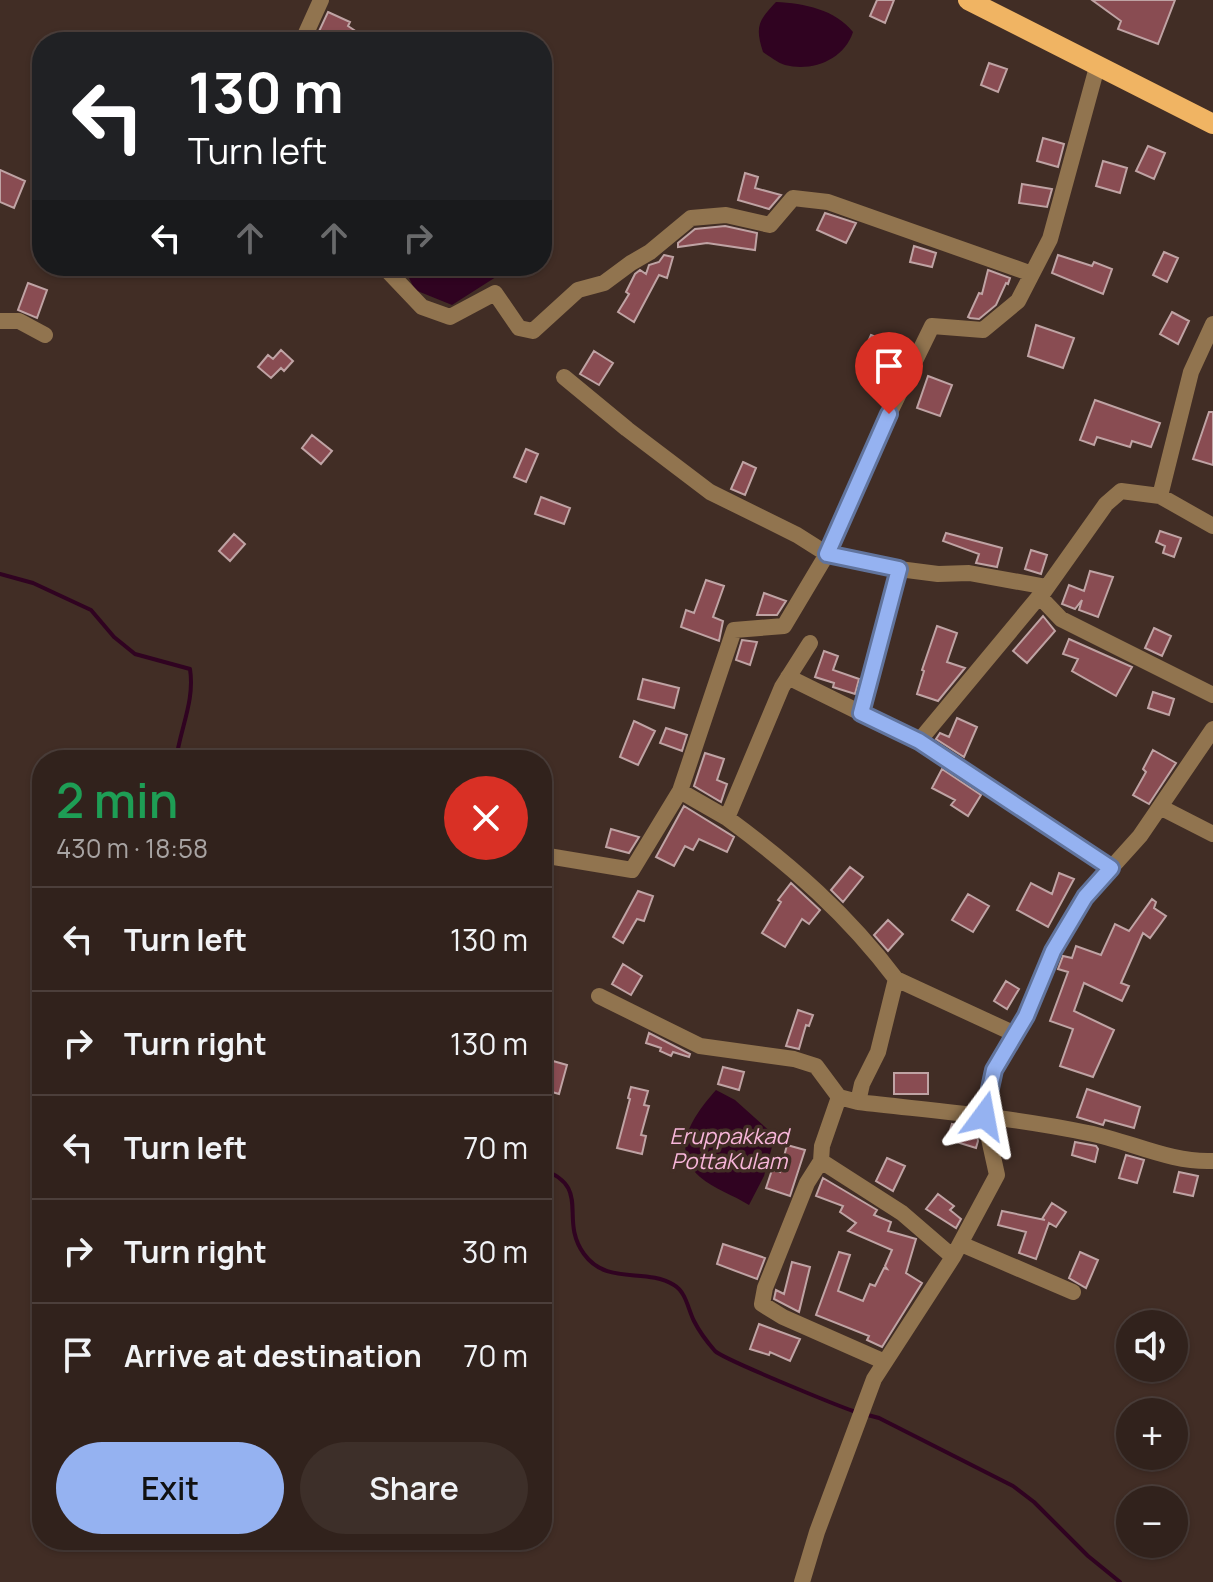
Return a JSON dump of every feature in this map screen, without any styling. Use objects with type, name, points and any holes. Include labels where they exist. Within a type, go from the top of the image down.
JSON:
[{"type":"main road","points":[[968,0],[1213,124]]},
{"type":"street","points":[[307,32],[321,0]]},
{"type":"street","points":[[552,857],[632,870],[680,791],[734,630],[784,626],[827,554],[932,326],[983,330],[1018,301],[1050,239],[1097,67]]},
{"type":"street","points":[[393,276],[422,307],[450,317],[495,293],[519,328],[533,331],[578,290],[604,283],[650,252],[691,218],[726,215],[770,225],[793,198],[828,202],[1032,274]]},
{"type":"street","points":[[0,321],[19,321],[45,335]]},
{"type":"street","points":[[1160,496],[1191,372],[1213,324]]},
{"type":"street","points":[[564,377],[710,492],[797,535],[827,554],[899,569],[938,574],[969,573],[1047,587]]},
{"type":"street","points":[[1213,526],[1160,496],[1121,491],[1106,504],[1040,597],[1061,619],[1213,695]]},
{"type":"street","points":[[861,713],[899,569]]},
{"type":"street","points":[[919,741],[1047,587]]},
{"type":"street","points":[[727,818],[788,677],[810,643]]},
{"type":"street","points":[[788,677],[919,741],[1111,868]]},
{"type":"street","points":[[802,1582],[817,1532],[874,1379],[957,1250],[997,1175],[984,1116],[994,1070],[1026,1016],[1053,951],[1085,897],[1140,836],[1213,729]]},
{"type":"street","points":[[680,791],[727,818],[782,858],[831,903],[874,949],[896,979],[1015,1034]]},
{"type":"street","points":[[1160,807],[1213,834]]},
{"type":"street","points":[[858,1102],[862,1084],[878,1052],[896,979]]},
{"type":"street","points":[[599,996],[700,1046],[794,1059],[816,1066],[839,1097],[1090,1133],[1193,1162],[1213,1161]]},
{"type":"street","points":[[839,1097],[822,1146],[821,1161],[807,1183],[765,1288],[762,1304],[783,1317],[885,1362]]},
{"type":"street","points":[[821,1161],[957,1250],[1073,1292]]},
{"type":"water","points":[[776,2],[808,6],[829,13],[853,32],[849,42],[835,57],[816,65],[795,67],[779,63],[763,52],[759,36],[765,14]]},
{"type":"water","points":[[408,276],[497,276],[452,305],[415,290]]},
{"type":"water","name":"Eruppakkad PottaKulam","points":[[716,1090],[735,1100],[775,1136],[764,1176],[749,1205],[700,1177],[686,1155],[685,1143],[693,1121]]},
{"type":"building","points":[[877,0],[894,0],[885,23],[870,16]]},
{"type":"building","points":[[1092,0],[1175,0],[1158,44],[1118,29],[1121,21]]},
{"type":"building","points":[[328,12],[350,22],[348,26],[357,32],[319,32]]},
{"type":"building","points":[[989,63],[1007,69],[998,92],[981,85]]},
{"type":"building","points":[[1043,138],[1064,144],[1058,167],[1037,161]]},
{"type":"building","points":[[1148,146],[1165,153],[1154,179],[1136,171]]},
{"type":"building","points":[[1103,161],[1127,168],[1120,193],[1096,186]]},
{"type":"building","points":[[0,170],[25,181],[14,208],[0,202]]},
{"type":"building","points":[[745,173],[758,177],[755,188],[781,195],[769,209],[738,200]]},
{"type":"building","points":[[1022,184],[1052,189],[1047,207],[1019,203]]},
{"type":"building","points":[[825,213],[856,223],[846,243],[817,230]]},
{"type":"building","points":[[725,226],[757,233],[755,250],[707,243],[678,247],[678,243],[695,229]]},
{"type":"building","points":[[914,246],[936,253],[932,267],[910,262]]},
{"type":"building","points":[[1164,252],[1178,258],[1167,282],[1153,275]]},
{"type":"building","points":[[664,255],[673,257],[667,278],[659,275],[634,322],[618,312],[629,294],[626,292],[635,274],[640,270],[646,274],[649,265],[659,262]]},
{"type":"building","points":[[1058,255],[1112,269],[1103,294],[1052,273]]},
{"type":"building","points":[[988,270],[1010,278],[1008,284],[996,305],[979,319],[970,318],[979,293],[982,294]]},
{"type":"building","points":[[28,283],[47,290],[37,318],[18,310]]},
{"type":"building","points":[[1172,312],[1189,321],[1178,344],[1160,334]]},
{"type":"building","points":[[1036,325],[1074,338],[1063,368],[1028,356]]},
{"type":"building","points":[[871,335],[888,342],[877,367],[860,359]]},
{"type":"building","points":[[281,350],[293,361],[284,371],[281,368],[271,378],[258,367],[268,355],[273,359]]},
{"type":"building","points":[[594,351],[613,363],[599,385],[580,374]]},
{"type":"building","points":[[928,376],[952,385],[940,416],[917,408]]},
{"type":"building","points":[[1095,400],[1160,423],[1151,447],[1132,441],[1130,447],[1097,437],[1094,445],[1080,440]]},
{"type":"building","points":[[1209,412],[1213,412],[1213,465],[1193,459]]},
{"type":"building","points":[[312,435],[332,451],[321,464],[302,448]]},
{"type":"building","points":[[526,449],[538,454],[526,482],[514,477]]},
{"type":"building","points":[[743,462],[756,468],[745,495],[731,489]]},
{"type":"building","points":[[541,497],[570,508],[564,524],[535,514]]},
{"type":"building","points":[[1160,531],[1181,538],[1174,557],[1163,553],[1165,546],[1156,542]]},
{"type":"building","points":[[946,533],[1002,548],[997,567],[976,563],[979,554],[943,541]]},
{"type":"building","points":[[234,534],[245,544],[230,561],[219,551]]},
{"type":"building","points":[[1031,550],[1047,555],[1041,574],[1025,569]]},
{"type":"building","points":[[1090,571],[1113,577],[1098,617],[1079,610],[1082,600],[1075,609],[1062,604],[1069,585],[1084,591]]},
{"type":"building","points":[[706,580],[724,586],[713,617],[723,621],[719,641],[681,627],[686,610],[694,613]]},
{"type":"building","points":[[764,593],[786,601],[777,615],[757,615]]},
{"type":"building","points":[[1043,616],[1055,631],[1027,663],[1013,651]]},
{"type":"building","points":[[937,626],[957,633],[947,662],[965,668],[938,701],[917,694]]},
{"type":"building","points":[[1154,628],[1171,636],[1162,656],[1145,648]]},
{"type":"building","points":[[1069,639],[1132,667],[1116,696],[1072,671],[1078,659],[1063,654]]},
{"type":"building","points":[[742,640],[757,642],[750,665],[736,660]]},
{"type":"building","points":[[824,651],[838,656],[833,670],[859,679],[855,694],[815,677]]},
{"type":"building","points":[[643,679],[679,688],[674,708],[638,699]]},
{"type":"building","points":[[1153,692],[1174,699],[1169,715],[1148,708]]},
{"type":"building","points":[[957,718],[977,727],[964,757],[936,739],[940,733],[949,737]]},
{"type":"building","points":[[634,721],[655,731],[638,765],[620,757]]},
{"type":"building","points":[[666,728],[687,735],[682,751],[660,743]]},
{"type":"building","points":[[1153,750],[1176,763],[1149,804],[1133,795],[1146,772],[1143,769]]},
{"type":"building","points":[[705,753],[724,759],[717,780],[727,784],[721,802],[694,786]]},
{"type":"building","points":[[942,769],[981,795],[968,816],[951,805],[955,800],[932,788]]},
{"type":"building","points":[[684,806],[734,837],[727,852],[699,839],[693,850],[685,846],[674,866],[656,857]]},
{"type":"building","points":[[611,829],[639,837],[629,853],[606,847]]},
{"type":"building","points":[[850,867],[863,877],[843,902],[831,890]]},
{"type":"building","points":[[1059,873],[1074,879],[1048,927],[1017,910],[1031,883],[1052,894]]},
{"type":"building","points":[[791,883],[820,910],[809,924],[802,919],[785,947],[762,933],[781,902],[778,900]]},
{"type":"building","points":[[638,891],[653,896],[644,921],[637,919],[623,943],[613,937]]},
{"type":"building","points":[[968,894],[989,906],[973,932],[952,920]]},
{"type":"building","points":[[1152,899],[1156,902],[1154,908],[1166,916],[1150,938],[1143,933],[1121,983],[1129,986],[1122,1001],[1084,983],[1074,1011],[1114,1030],[1093,1077],[1060,1066],[1073,1029],[1050,1021],[1068,972],[1058,969],[1063,956],[1072,958],[1076,946],[1101,955],[1115,924],[1129,931]]},
{"type":"building","points":[[888,920],[903,934],[888,951],[874,935]]},
{"type":"building","points":[[623,964],[642,976],[631,995],[612,984]]},
{"type":"building","points":[[1006,981],[1019,989],[1007,1009],[994,1001]]},
{"type":"building","points":[[798,1010],[813,1015],[809,1026],[806,1025],[799,1049],[786,1046]]},
{"type":"building","points":[[649,1033],[690,1054],[689,1057],[673,1052],[671,1056],[660,1051],[661,1048],[646,1043]]},
{"type":"building","points":[[553,1061],[567,1065],[559,1094],[552,1092]]},
{"type":"building","points":[[723,1067],[744,1072],[739,1090],[718,1084]]},
{"type":"building","points":[[894,1073],[928,1073],[928,1094],[894,1094]]},
{"type":"building","points":[[631,1087],[648,1091],[644,1105],[649,1106],[641,1135],[646,1136],[642,1154],[617,1148]]},
{"type":"building","points":[[1087,1089],[1140,1107],[1134,1128],[1105,1120],[1103,1125],[1077,1117]]},
{"type":"building","points":[[952,1124],[976,1130],[976,1148],[947,1139]]},
{"type":"building","points":[[1075,1142],[1096,1146],[1095,1162],[1072,1155]]},
{"type":"building","points":[[787,1145],[805,1150],[790,1196],[766,1188],[772,1170],[780,1172]]},
{"type":"building","points":[[1126,1155],[1144,1160],[1137,1183],[1119,1178]]},
{"type":"building","points":[[887,1158],[905,1166],[893,1191],[876,1181]]},
{"type":"building","points":[[1179,1172],[1198,1176],[1193,1196],[1174,1192]]},
{"type":"building","points":[[823,1178],[877,1210],[874,1215],[891,1222],[888,1231],[916,1239],[906,1273],[922,1283],[882,1347],[867,1340],[869,1336],[816,1315],[839,1252],[850,1255],[838,1291],[863,1301],[870,1284],[875,1286],[884,1268],[887,1269],[885,1266],[892,1250],[848,1231],[856,1223],[840,1212],[843,1206],[816,1196]]},
{"type":"building","points":[[938,1194],[954,1206],[950,1210],[961,1219],[956,1228],[926,1209]]},
{"type":"building","points":[[1052,1203],[1066,1212],[1056,1227],[1049,1223],[1036,1259],[1019,1253],[1026,1232],[998,1225],[1002,1211],[1045,1220],[1042,1219]]},
{"type":"building","points":[[723,1244],[765,1258],[757,1279],[717,1264]]},
{"type":"building","points":[[1080,1252],[1098,1260],[1086,1288],[1069,1278]]},
{"type":"building","points":[[792,1262],[810,1267],[799,1312],[774,1299],[776,1290],[784,1294]]},
{"type":"building","points":[[759,1324],[800,1339],[790,1361],[770,1352],[769,1355],[750,1349]]},
{"type":"waterway","points":[[0,574],[33,583],[91,610],[114,637],[135,654],[190,669],[189,704],[178,750]]},
{"type":"waterway","points":[[552,1174],[566,1185],[571,1195],[577,1241],[593,1264],[615,1273],[651,1277],[674,1285],[686,1301],[696,1325],[715,1351],[856,1412]]},
{"type":"waterway","points":[[864,1414],[879,1418],[1013,1486],[1120,1582]]},
{"type":"route","points":[[889,414],[827,554],[899,569],[861,713],[919,741],[1111,868],[1085,897],[1053,951],[1026,1016],[994,1070],[984,1116]]}]
